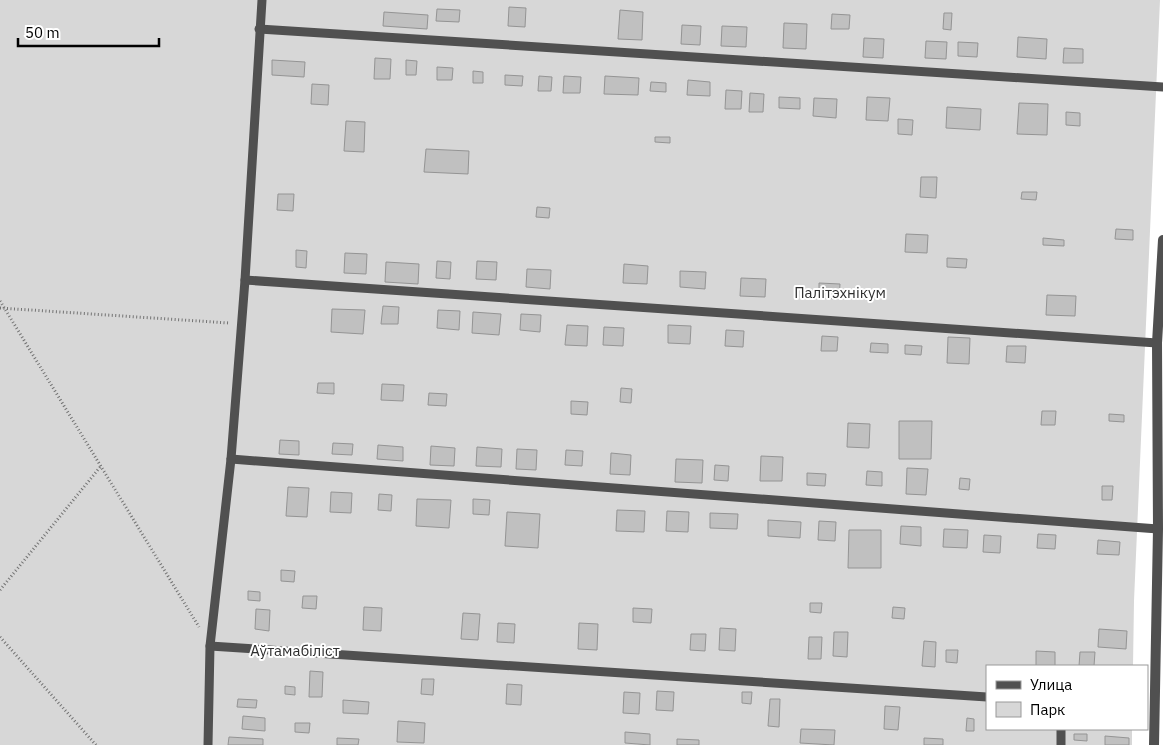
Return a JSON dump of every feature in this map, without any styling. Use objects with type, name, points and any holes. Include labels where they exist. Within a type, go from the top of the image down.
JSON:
[{"type":"street","points":[[1154,745],[1158,529],[1157,342],[1163,240]]},
{"type":"lane","points":[[208,745],[210,646],[231,459],[262,0]]},
{"type":"lane","points":[[259,29],[1163,87]]},
{"type":"lane","points":[[244,280],[1157,342]]},
{"type":"lane","points":[[231,459],[1158,529]]},
{"type":"lane","points":[[210,646],[986,697]]},
{"type":"lane","points":[[1061,730],[1061,745]]},
{"type":"path","points":[[0,301],[2,308],[210,646]]},
{"type":"path","points":[[2,308],[225,322]]},
{"type":"path","points":[[0,590],[100,466]]},
{"type":"path","points":[[0,637],[96,745]]},
{"type":"green space","name":"Палітэхнікум","points":[[0,0],[1160,0],[1134,601],[1133,665],[986,665],[986,730],[1132,730],[1132,745],[0,745]]},
{"type":"building","points":[[509,7],[526,8],[525,27],[508,26]]},
{"type":"building","points":[[437,9],[460,10],[459,22],[436,21]]},
{"type":"building","points":[[620,10],[643,12],[642,40],[618,39]]},
{"type":"building","points":[[384,12],[428,15],[427,29],[383,26]]},
{"type":"building","points":[[944,13],[952,13],[951,30],[943,29]]},
{"type":"building","points":[[832,14],[850,15],[849,29],[831,29]]},
{"type":"building","points":[[784,23],[807,24],[806,49],[783,48]]},
{"type":"building","points":[[682,25],[701,26],[700,45],[681,44]]},
{"type":"building","points":[[722,26],[747,27],[746,47],[721,46]]},
{"type":"building","points":[[1018,37],[1047,39],[1046,59],[1017,57]]},
{"type":"building","points":[[864,38],[884,39],[883,58],[863,57]]},
{"type":"building","points":[[926,41],[947,42],[946,59],[925,58]]},
{"type":"building","points":[[958,42],[978,43],[977,57],[958,56]]},
{"type":"building","points":[[1064,48],[1083,49],[1083,63],[1063,63]]},
{"type":"building","points":[[375,58],[391,59],[390,79],[374,79]]},
{"type":"building","points":[[272,60],[305,62],[304,77],[272,75]]},
{"type":"building","points":[[406,60],[417,61],[416,75],[406,75]]},
{"type":"building","points":[[437,67],[453,68],[452,80],[437,80]]},
{"type":"building","points":[[473,71],[483,72],[483,83],[473,83]]},
{"type":"building","points":[[505,75],[523,76],[522,86],[505,85]]},
{"type":"building","points":[[539,76],[552,77],[551,91],[538,91]]},
{"type":"building","points":[[564,76],[581,77],[580,93],[563,93]]},
{"type":"building","points":[[605,76],[639,78],[638,95],[604,94]]},
{"type":"building","points":[[688,80],[710,82],[710,96],[687,95]]},
{"type":"building","points":[[651,82],[666,83],[666,92],[650,91]]},
{"type":"building","points":[[312,84],[329,85],[328,105],[311,104]]},
{"type":"building","points":[[726,90],[742,91],[741,109],[725,109]]},
{"type":"building","points":[[750,93],[764,94],[763,112],[749,112]]},
{"type":"building","points":[[779,97],[800,98],[800,109],[779,108]]},
{"type":"building","points":[[867,97],[890,98],[888,121],[866,120]]},
{"type":"building","points":[[814,98],[837,99],[836,118],[813,116]]},
{"type":"building","points":[[1019,103],[1048,104],[1047,135],[1017,134]]},
{"type":"building","points":[[947,107],[981,109],[980,130],[946,128]]},
{"type":"building","points":[[1066,112],[1080,113],[1080,126],[1066,125]]},
{"type":"building","points":[[898,119],[913,120],[912,135],[898,134]]},
{"type":"building","points":[[346,121],[365,122],[364,152],[344,151]]},
{"type":"building","points":[[655,137],[670,137],[670,143],[655,142]]},
{"type":"building","points":[[426,149],[469,151],[468,174],[424,172]]},
{"type":"building","points":[[921,177],[937,177],[936,198],[920,197]]},
{"type":"building","points":[[1022,192],[1037,192],[1036,200],[1021,199]]},
{"type":"building","points":[[278,194],[294,194],[293,211],[277,210]]},
{"type":"building","points":[[537,207],[550,208],[549,218],[536,217]]},
{"type":"building","points":[[1116,229],[1133,230],[1133,240],[1115,239]]},
{"type":"building","points":[[906,234],[928,235],[927,253],[905,252]]},
{"type":"building","points":[[1043,238],[1064,240],[1064,246],[1043,245]]},
{"type":"building","points":[[296,250],[307,251],[306,268],[296,267]]},
{"type":"building","points":[[345,253],[367,254],[366,274],[344,273]]},
{"type":"building","points":[[947,258],[967,259],[966,268],[947,267]]},
{"type":"building","points":[[437,261],[451,262],[450,279],[436,278]]},
{"type":"building","points":[[477,261],[497,262],[496,280],[476,279]]},
{"type":"building","points":[[386,262],[419,264],[418,284],[385,282]]},
{"type":"building","points":[[624,264],[648,266],[647,284],[623,283]]},
{"type":"building","points":[[527,269],[551,270],[550,289],[526,287]]},
{"type":"building","points":[[680,271],[706,272],[705,289],[680,287]]},
{"type":"building","points":[[741,278],[766,279],[765,297],[740,296]]},
{"type":"building","points":[[819,283],[840,284],[839,299],[819,298]]},
{"type":"building","points":[[1047,295],[1076,296],[1075,316],[1046,315]]},
{"type":"building","points":[[383,306],[399,307],[398,324],[381,324]]},
{"type":"building","points":[[332,309],[365,310],[363,334],[331,332]]},
{"type":"building","points":[[438,310],[460,311],[459,330],[437,328]]},
{"type":"building","points":[[473,312],[501,314],[499,335],[472,333]]},
{"type":"building","points":[[521,314],[541,315],[540,332],[520,330]]},
{"type":"building","points":[[567,325],[588,326],[587,346],[565,345]]},
{"type":"building","points":[[668,325],[691,326],[690,344],[668,343]]},
{"type":"building","points":[[604,327],[624,328],[623,346],[603,345]]},
{"type":"building","points":[[726,330],[744,331],[743,347],[725,346]]},
{"type":"building","points":[[822,336],[838,337],[837,351],[821,351]]},
{"type":"building","points":[[948,337],[970,338],[969,364],[947,363]]},
{"type":"building","points":[[871,343],[888,344],[888,353],[870,352]]},
{"type":"building","points":[[905,345],[922,346],[921,355],[905,354]]},
{"type":"building","points":[[1007,346],[1026,346],[1025,363],[1006,362]]},
{"type":"building","points":[[318,383],[334,383],[334,394],[317,393]]},
{"type":"building","points":[[382,384],[404,385],[403,401],[381,400]]},
{"type":"building","points":[[621,388],[632,389],[631,403],[620,402]]},
{"type":"building","points":[[429,393],[447,394],[446,406],[428,405]]},
{"type":"building","points":[[571,401],[588,402],[587,415],[571,414]]},
{"type":"building","points":[[1042,411],[1056,411],[1055,425],[1041,425]]},
{"type":"building","points":[[1109,414],[1124,415],[1124,422],[1109,421]]},
{"type":"building","points":[[899,421],[932,421],[931,459],[899,459]]},
{"type":"building","points":[[848,423],[870,424],[869,448],[847,447]]},
{"type":"building","points":[[280,440],[299,441],[299,455],[279,454]]},
{"type":"building","points":[[333,443],[353,444],[352,455],[332,454]]},
{"type":"building","points":[[378,445],[403,447],[403,461],[377,459]]},
{"type":"building","points":[[431,446],[455,448],[454,466],[430,465]]},
{"type":"building","points":[[477,447],[502,449],[501,467],[476,466]]},
{"type":"building","points":[[517,449],[537,450],[536,470],[516,469]]},
{"type":"building","points":[[566,450],[583,451],[582,466],[565,465]]},
{"type":"building","points":[[611,453],[631,455],[630,475],[610,474]]},
{"type":"building","points":[[761,456],[783,457],[782,481],[760,481]]},
{"type":"building","points":[[676,459],[703,460],[702,483],[675,482]]},
{"type":"building","points":[[715,465],[729,466],[728,481],[714,480]]},
{"type":"building","points":[[907,468],[928,469],[926,495],[906,494]]},
{"type":"building","points":[[867,471],[882,472],[882,486],[866,485]]},
{"type":"building","points":[[807,473],[826,474],[825,486],[807,485]]},
{"type":"building","points":[[960,478],[970,479],[969,490],[959,489]]},
{"type":"building","points":[[1102,486],[1113,486],[1112,500],[1102,500]]},
{"type":"building","points":[[288,487],[309,488],[307,517],[286,516]]},
{"type":"building","points":[[331,492],[352,493],[351,513],[330,512]]},
{"type":"building","points":[[379,494],[392,495],[391,511],[378,510]]},
{"type":"building","points":[[417,499],[451,500],[449,528],[416,526]]},
{"type":"building","points":[[473,499],[490,500],[489,515],[473,514]]},
{"type":"building","points":[[617,510],[645,511],[644,532],[616,531]]},
{"type":"building","points":[[667,511],[689,512],[688,532],[666,531]]},
{"type":"building","points":[[507,512],[540,514],[538,548],[505,546]]},
{"type":"building","points":[[710,513],[738,514],[737,529],[710,528]]},
{"type":"building","points":[[768,520],[801,522],[800,538],[768,536]]},
{"type":"building","points":[[819,521],[836,522],[835,541],[818,540]]},
{"type":"building","points":[[901,526],[921,527],[921,546],[900,544]]},
{"type":"building","points":[[944,529],[968,530],[967,548],[943,547]]},
{"type":"building","points":[[849,530],[881,530],[881,568],[848,568]]},
{"type":"building","points":[[1038,534],[1056,535],[1055,549],[1037,548]]},
{"type":"building","points":[[984,535],[1001,536],[1000,553],[983,552]]},
{"type":"building","points":[[1098,540],[1120,542],[1119,555],[1097,554]]},
{"type":"building","points":[[281,570],[295,571],[294,582],[281,581]]},
{"type":"building","points":[[248,591],[260,592],[260,601],[248,600]]},
{"type":"building","points":[[303,596],[317,596],[316,609],[302,608]]},
{"type":"building","points":[[810,603],[822,603],[821,613],[810,612]]},
{"type":"building","points":[[364,607],[382,608],[381,631],[363,630]]},
{"type":"building","points":[[893,607],[905,608],[904,619],[892,618]]},
{"type":"building","points":[[633,608],[652,609],[651,623],[633,622]]},
{"type":"building","points":[[256,609],[270,610],[269,631],[255,629]]},
{"type":"building","points":[[463,613],[480,614],[478,640],[461,639]]},
{"type":"building","points":[[498,623],[515,624],[514,643],[497,642]]},
{"type":"building","points":[[579,623],[598,624],[597,650],[578,649]]},
{"type":"building","points":[[720,628],[736,629],[735,651],[719,650]]},
{"type":"building","points":[[1099,629],[1127,631],[1126,649],[1098,647]]},
{"type":"building","points":[[834,632],[848,632],[847,657],[833,656]]},
{"type":"building","points":[[691,634],[706,634],[705,651],[690,650]]},
{"type":"building","points":[[809,637],[822,637],[821,659],[808,659]]},
{"type":"building","points":[[924,641],[936,642],[935,667],[922,666]]},
{"type":"building","points":[[946,650],[958,650],[957,663],[946,662]]},
{"type":"building","points":[[1036,651],[1055,652],[1055,665],[1036,665]]},
{"type":"building","points":[[1080,652],[1095,652],[1094,665],[1079,665]]},
{"type":"building","points":[[310,671],[323,672],[322,697],[309,697]]},
{"type":"building","points":[[422,679],[434,679],[433,695],[421,694]]},
{"type":"building","points":[[507,684],[522,685],[521,705],[506,704]]},
{"type":"building","points":[[285,686],[295,687],[295,695],[285,694]]},
{"type":"building","points":[[657,691],[674,692],[673,711],[656,710]]},
{"type":"building","points":[[624,692],[640,693],[639,714],[623,713]]},
{"type":"building","points":[[742,692],[752,692],[751,704],[742,703]]},
{"type":"building","points":[[238,699],[257,700],[256,708],[237,707]]},
{"type":"building","points":[[770,699],[780,699],[779,727],[768,726]]},
{"type":"building","points":[[343,700],[369,702],[368,714],[343,713]]},
{"type":"building","points":[[885,706],[900,707],[898,730],[884,729]]},
{"type":"building","points":[[243,716],[265,718],[265,731],[242,729]]},
{"type":"building","points":[[967,718],[974,719],[974,731],[966,731]]},
{"type":"building","points":[[398,721],[425,723],[424,743],[397,742]]},
{"type":"building","points":[[295,723],[310,723],[309,733],[295,732]]},
{"type":"building","points":[[801,729],[835,730],[834,745],[800,743]]},
{"type":"building","points":[[625,732],[650,734],[650,745],[625,743]]},
{"type":"building","points":[[1074,734],[1087,734],[1087,741],[1074,740]]},
{"type":"building","points":[[1105,736],[1129,738],[1129,745],[1105,745]]},
{"type":"building","points":[[229,737],[263,739],[263,745],[228,745]]},
{"type":"building","points":[[337,738],[359,739],[358,745],[337,745]]},
{"type":"building","points":[[924,738],[943,739],[943,745],[924,745]]},
{"type":"building","points":[[677,739],[699,740],[699,745],[677,745]]},
{"type":"park label","name":"Аўтамабіліст","points":[[295,651]]}]
